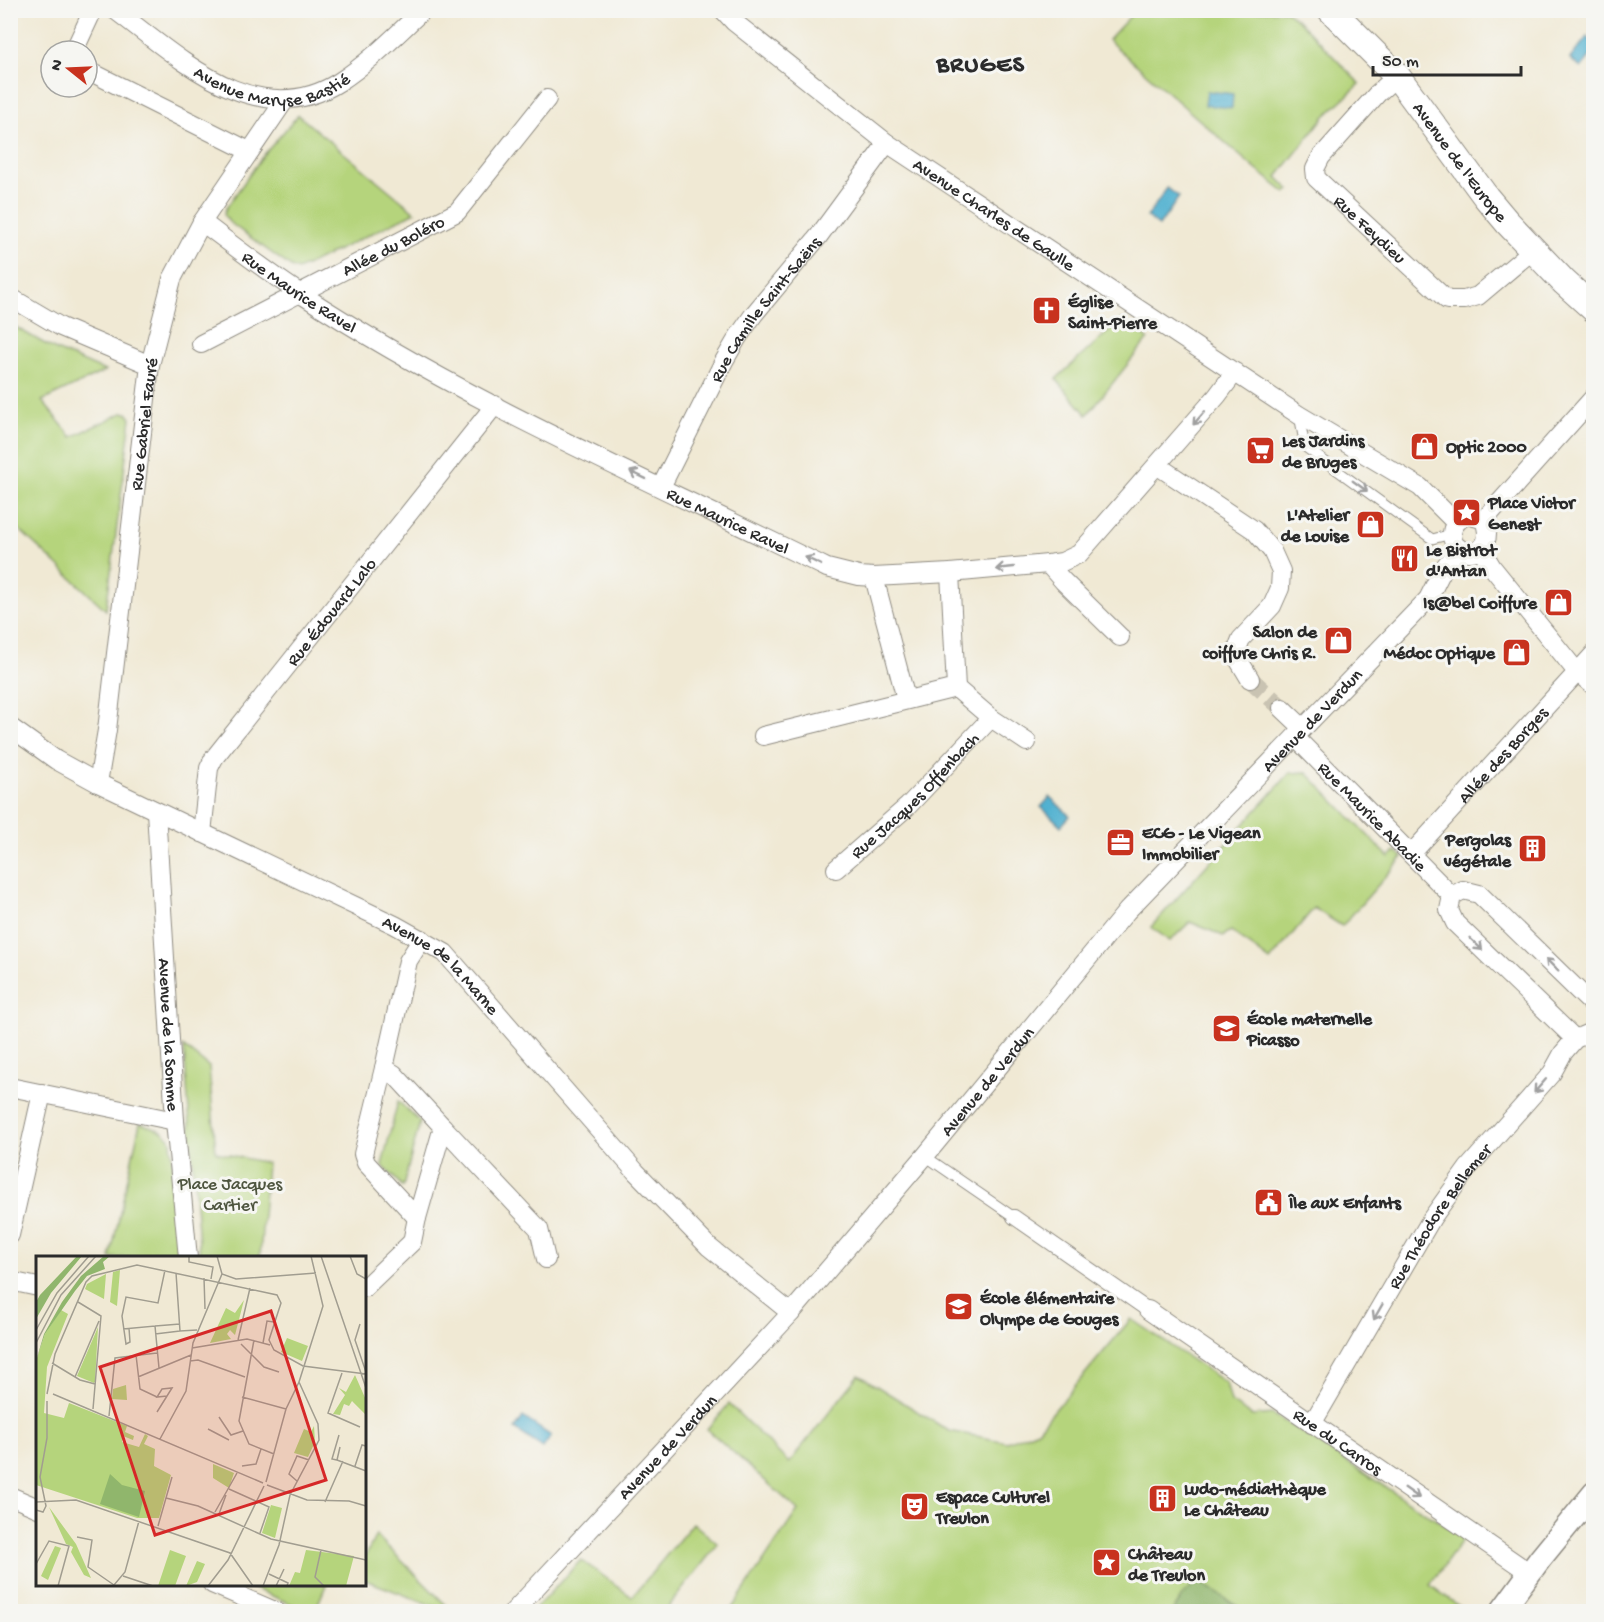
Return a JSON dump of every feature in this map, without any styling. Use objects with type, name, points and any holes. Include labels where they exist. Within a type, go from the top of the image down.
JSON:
[{"type":"main road","name":"Avenue de l'Europe","points":[[1331,10],[1397,76],[1486,196],[1564,282],[1593,309]]},
{"type":"street","points":[[80,39],[93,10]]},
{"type":"street","name":"Avenue Maryse Bastié","points":[[116,10],[215,82],[244,94],[285,99],[314,93],[337,83],[365,63],[423,10]]},
{"type":"street","name":"Avenue Charles de Gaulle","points":[[723,10],[734,22],[887,143],[1299,415],[1420,487],[1456,535]]},
{"type":"street","points":[[99,76],[249,151]]},
{"type":"street","name":"Rue Feydieu","points":[[1397,76],[1378,93],[1321,157],[1315,169],[1316,178],[1447,300],[1464,300],[1479,296],[1534,249]]},
{"type":"street","name":"Rue Gabriel Fauré","points":[[98,783],[107,730],[150,365],[172,279],[202,222],[285,99]]},
{"type":"street","name":"Allée du Boléro","points":[[201,344],[457,212],[547,99]]},
{"type":"street","name":"Rue Camille Saint-Saëns","points":[[661,487],[738,337],[754,314],[818,237],[887,143]]},
{"type":"street","name":"Rue Maurice Ravel","points":[[202,222],[300,293],[371,337],[495,405],[827,568],[859,576],[950,573],[1048,564],[1062,562],[1079,554],[1158,466],[1235,372]]},
{"type":"street","points":[[10,297],[61,327],[150,365]]},
{"type":"street","points":[[1484,520],[1593,397]]},
{"type":"street","name":"Rue Édouard Lalo","points":[[202,833],[209,768],[214,758],[495,405]]},
{"type":"street","points":[[1158,466],[1254,530],[1272,551],[1281,571],[1280,588],[1272,606],[1241,639],[1235,654],[1250,679]]},
{"type":"street","points":[[1465,516],[1484,520],[1488,540],[1481,549],[1470,552],[1456,535],[1465,516]]},
{"type":"street","name":"Avenue de Verdun","points":[[513,1611],[791,1313],[925,1156],[1127,910],[1428,599],[1456,535]]},
{"type":"street","points":[[1481,549],[1492,567],[1578,672],[1593,686]]},
{"type":"street","points":[[1048,564],[1063,582],[1120,637]]},
{"type":"street","points":[[763,736],[956,688],[950,573]]},
{"type":"street","points":[[874,577],[906,699]]},
{"type":"street","name":"Allée des Borges","points":[[1410,854],[1593,654]]},
{"type":"street","name":"Rue Jacques Offenbach","points":[[956,688],[991,718],[1027,742]]},
{"type":"street","name":"Rue Maurice Abadie","points":[[1282,708],[1299,733],[1410,854],[1452,896]]},
{"type":"street","name":"Rue Jacques Offenbach","points":[[836,869],[908,806],[991,718]]},
{"type":"street","name":"Avenue de la Marne","points":[[10,727],[57,760],[98,783],[422,939],[445,953],[636,1172],[709,1247],[791,1313]]},
{"type":"street","name":"Avenue de la Somme","points":[[156,811],[174,1121],[188,1256]]},
{"type":"street","points":[[1575,1039],[1455,923],[1449,910],[1452,896],[1463,890],[1479,894],[1593,1006]]},
{"type":"street","points":[[417,1218],[366,1163],[363,1154],[408,961],[422,939]]},
{"type":"street","name":"Rue Théodore Bellemer","points":[[1312,1424],[1432,1218],[1468,1168],[1552,1073],[1563,1053],[1575,1039],[1589,1033],[1593,1028]]},
{"type":"street","points":[[384,1068],[394,1074],[539,1229],[546,1259]]},
{"type":"street","points":[[10,1087],[174,1121]]},
{"type":"street","points":[[10,1235],[42,1094]]},
{"type":"street","points":[[366,1286],[412,1242],[443,1127]]},
{"type":"street","points":[[1014,1217],[1148,1310]]},
{"type":"street","points":[[10,1281],[36,1287]]},
{"type":"street","name":"Rue du Carros","points":[[1148,1310],[1530,1573]]},
{"type":"street","points":[[1502,1611],[1593,1493]]},
{"type":"street","points":[[10,1496],[36,1507]]},
{"type":"street","points":[[217,1586],[277,1611]]},
{"type":"lane","points":[[1299,415],[1305,447],[1432,539],[1456,535]]},
{"type":"lane","points":[[925,1156],[1014,1217]]},
{"type":"green space","points":[[1135,11],[1286,11],[1300,22],[1360,84],[1324,117],[1277,177],[1290,190],[1286,193],[1253,167],[1108,40]]},
{"type":"green space","points":[[298,115],[415,212],[298,270],[229,222],[224,215],[226,208],[262,157]]},
{"type":"green space","points":[[1122,319],[1148,339],[1087,415],[1056,379]]},
{"type":"green space","points":[[10,324],[54,349],[105,371],[42,401],[72,437],[122,413],[127,413],[131,418],[106,610],[11,522]]},
{"type":"green space","points":[[1306,772],[1389,857],[1396,851],[1403,857],[1342,926],[1314,908],[1270,961],[1231,931],[1223,936],[1190,922],[1170,941],[1151,927],[1290,773]]},
{"type":"green space","name":"Place Jacques Cartier","points":[[184,1047],[209,1067],[216,1152],[267,1163],[260,1256],[200,1256]]},
{"type":"green space","points":[[398,1101],[420,1122],[403,1187],[382,1165]]},
{"type":"green space","points":[[140,1123],[161,1131],[171,1141],[180,1256],[110,1256]]},
{"type":"green space","points":[[1131,1319],[1226,1383],[1231,1402],[1252,1416],[1273,1414],[1464,1538],[1430,1585],[1467,1612],[730,1611],[798,1510],[707,1429],[729,1404],[789,1463],[859,1375],[949,1431],[1007,1442],[1038,1430]]},
{"type":"green space","points":[[693,1523],[718,1544],[665,1611],[533,1611],[581,1560],[632,1597]]},
{"type":"green space","points":[[376,1535],[445,1604],[444,1610],[366,1580],[366,1555]]},
{"type":"green space","points":[[1198,1581],[1245,1611],[1173,1611],[1183,1595]]},
{"type":"green space","points":[[248,1586],[325,1586],[315,1611],[310,1612]]},
{"type":"water","points":[[1587,37],[1593,42],[1593,53],[1581,68],[1570,59]]},
{"type":"water","points":[[1207,91],[1233,94],[1232,108],[1205,105]]},
{"type":"water","points":[[1167,188],[1179,197],[1159,226],[1147,217]]},
{"type":"water","points":[[1050,797],[1070,816],[1061,826],[1041,807]]},
{"type":"water","points":[[523,1417],[551,1436],[543,1448],[515,1429]]},
{"type":"tunnel","points":[[1250,679],[1282,708]]},
{"type":"place","name":"Église Saint-Pierre","points":[[1047,311]]},
{"type":"place","name":"Optic 2000","points":[[1425,446]]},
{"type":"place","name":"Les Jardins de Bruges","points":[[1261,450]]},
{"type":"place","name":"Place Victor Genest","points":[[1467,512]]},
{"type":"place","name":"L'Atelier de Louise","points":[[1370,524]]},
{"type":"place","name":"Le Bistrot d'Antan","points":[[1405,559]]},
{"type":"place","name":"Is@bel Coiffure","points":[[1558,602]]},
{"type":"place","name":"Salon de coiffure Chris R.","points":[[1338,641]]},
{"type":"place","name":"Médoc Optique","points":[[1516,652]]},
{"type":"place","name":"ECG - Le Vigean Immobilier","points":[[1121,842]]},
{"type":"place","name":"Pergolas végétale","points":[[1532,849]]},
{"type":"place","name":"École maternelle Picasso","points":[[1226,1028]]},
{"type":"place","name":"Île aux Enfants","points":[[1268,1202]]},
{"type":"place","name":"École élémentaire Olympe de Gouges","points":[[959,1307]]},
{"type":"place","name":"Ludo-médiathèque Le Château","points":[[1163,1498]]},
{"type":"place","name":"Espace Culturel Treulon","points":[[915,1506]]},
{"type":"place","name":"Château de Treulon","points":[[1107,1563]]},
{"type":"district","name":"BRUGES","points":[[981,63]]}]
